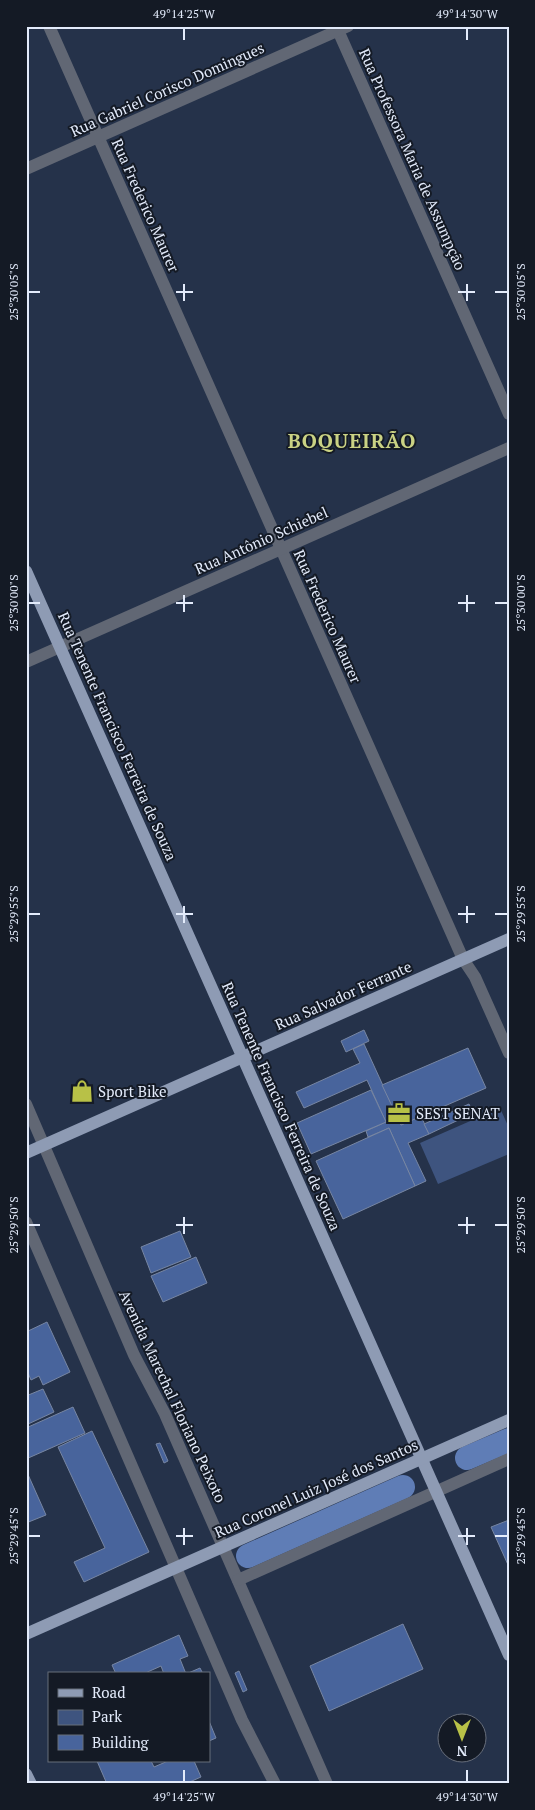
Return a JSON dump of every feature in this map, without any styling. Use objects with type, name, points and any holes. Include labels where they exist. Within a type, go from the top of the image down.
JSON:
[{"type":"main road","name":"Rua Tenente Francisco Ferreira de Souza","points":[[26,571],[509,1655]]},
{"type":"main road","name":"Rua Salvador Ferrante","points":[[26,1153],[509,939]]},
{"type":"main road","name":"Rua Coronel Luiz José dos Santos","points":[[26,1634],[509,1420]]},
{"type":"main road","points":[[26,1774],[31,1784]]},
{"type":"street","name":"Rua Frederico Maurer","points":[[49,26],[463,959],[475,977],[509,1053]]},
{"type":"street","name":"Rua Gabriel Corisco Domingues","points":[[26,169],[341,28]]},
{"type":"street","name":"Rua Professora Maria de Assumpção","points":[[341,28],[509,414]]},
{"type":"street","name":"Rua Antônio Schiebel","points":[[26,662],[509,448]]},
{"type":"street","name":"Avenida Marechal Floriano Peixoto","points":[[26,1104],[134,1355],[165,1414],[327,1784]]},
{"type":"street","points":[[26,1222],[242,1720],[275,1784]]},
{"type":"street","points":[[238,1580],[509,1459]]},
{"type":"green space","points":[[500,1108],[509,1128],[509,1154],[438,1184],[420,1143]]},
{"type":"building","points":[[364,1030],[369,1041],[346,1052],[341,1041]]},
{"type":"building","points":[[364,1044],[401,1125],[421,1116],[429,1134],[408,1143],[426,1181],[415,1186],[389,1128],[368,1137],[366,1131],[386,1122],[367,1080],[304,1108],[296,1092],[360,1063],[353,1049]]},
{"type":"building","points":[[468,1048],[486,1088],[401,1125],[382,1085]]},
{"type":"building","points":[[371,1090],[386,1122],[311,1154],[297,1123]]},
{"type":"building","points":[[469,1104],[473,1113],[429,1134],[424,1124]]},
{"type":"building","points":[[389,1128],[415,1186],[343,1219],[316,1161]]},
{"type":"building","points":[[180,1231],[191,1257],[151,1273],[141,1247]]},
{"type":"building","points":[[196,1257],[207,1283],[163,1302],[151,1276]]},
{"type":"building","points":[[47,1322],[70,1372],[43,1385],[39,1376],[31,1380],[26,1368],[26,1332]]},
{"type":"building","points":[[43,1389],[54,1412],[26,1425],[26,1396]]},
{"type":"building","points":[[73,1407],[85,1433],[26,1459],[26,1428]]},
{"type":"building","points":[[92,1431],[149,1552],[84,1582],[74,1562],[105,1548],[58,1447]]},
{"type":"building","points":[[160,1443],[168,1461],[164,1463],[156,1444]]},
{"type":"building","points":[[26,1470],[46,1515],[26,1523]]},
{"type":"building","points":[[509,1520],[509,1567],[491,1527]]},
{"type":"building","points":[[403,1624],[423,1669],[329,1711],[310,1666]]},
{"type":"building","points":[[179,1635],[188,1656],[180,1659],[185,1672],[163,1672],[161,1666],[148,1672],[115,1672],[112,1665]]},
{"type":"building","points":[[200,1668],[202,1672],[191,1672]]},
{"type":"building","points":[[239,1671],[247,1690],[243,1692],[235,1673]]},
{"type":"building","points":[[210,1723],[216,1738],[210,1741]]},
{"type":"building","points":[[97,1762],[152,1762],[154,1767],[166,1762],[194,1762],[201,1777],[185,1784],[107,1784]]},
{"type":"waterway","points":[[467,1458],[509,1440]]},
{"type":"waterway","points":[[248,1556],[403,1487]]},
{"type":"place","name":"Sport Bike","points":[[82,1091]]},
{"type":"place","name":"SEST SENAT","points":[[399,1113]]},
{"type":"district","name":"BOQUEIRÃO","points":[[352,440]]}]
